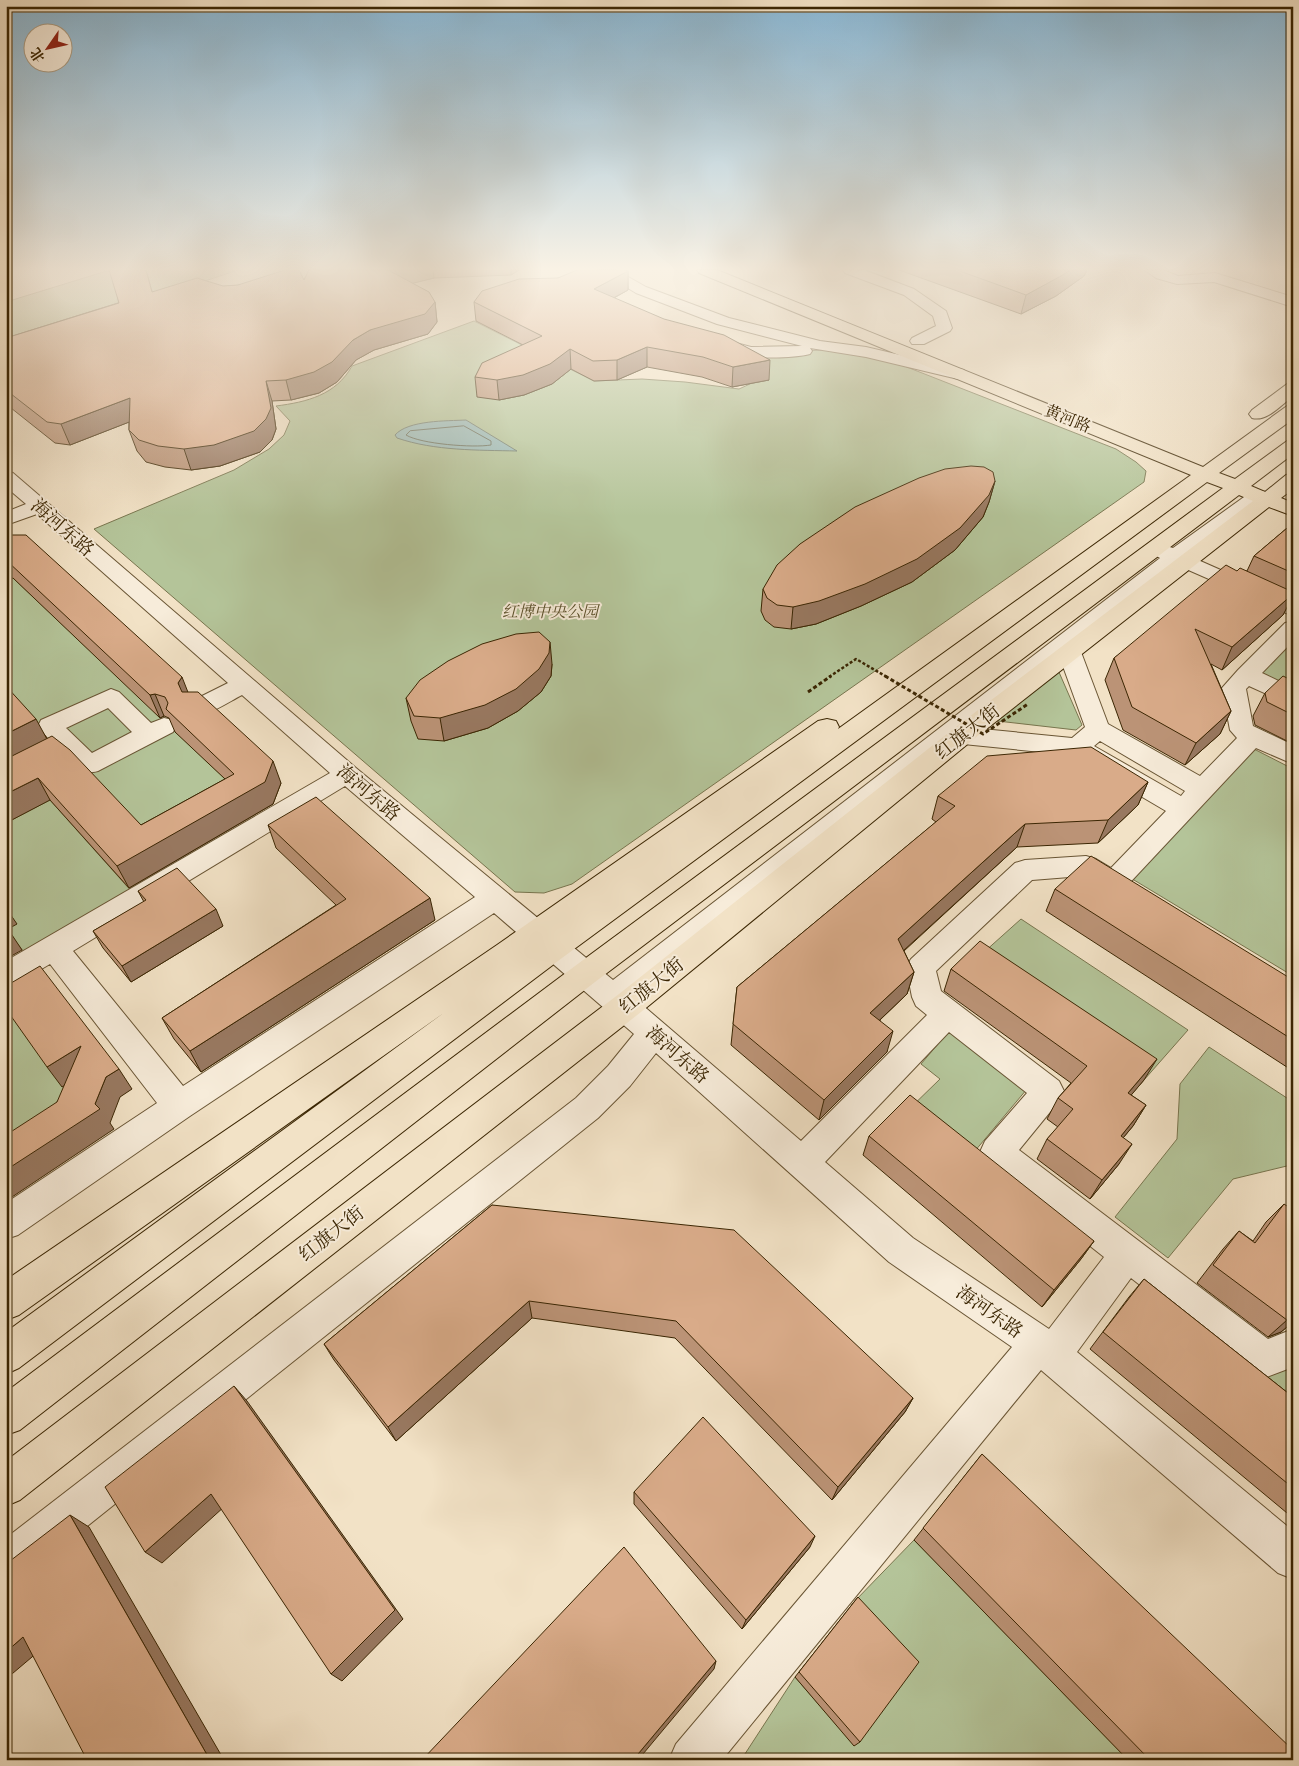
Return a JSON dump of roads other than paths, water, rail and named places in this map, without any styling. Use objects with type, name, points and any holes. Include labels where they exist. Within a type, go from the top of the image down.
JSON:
[{"type":"main road","name":"黄河路","points":[[905,352],[958,374],[1203,464],[1275,494]]},
{"type":"main road","name":"黄河路","points":[[947,352],[1082,406]]},
{"type":"main road","points":[[6,1355],[545,940],[1203,464],[1293,388]]},
{"type":"main road","points":[[1203,464],[1293,410]]},
{"type":"main road","name":"红旗大街","points":[[6,1416],[585,974],[1172,556],[1275,494],[1293,445]]},
{"type":"main road","name":"红旗大街","points":[[6,1486],[954,734],[1068,647],[1172,556]]},
{"type":"main road","points":[[6,1302],[545,940]]},
{"type":"street","points":[[754,352],[787,352]]},
{"type":"street","points":[[862,352],[958,374]]},
{"type":"street","name":"海河东路","points":[[6,477],[347,774],[654,1032],[901,1250],[1045,1350],[1293,1558]]},
{"type":"street","points":[[6,519],[40,506]]},
{"type":"street","points":[[1172,556],[1293,610]]},
{"type":"street","points":[[1293,628],[1234,688],[1242,730],[1293,756]]},
{"type":"street","points":[[1068,647],[1098,729],[1202,789]]},
{"type":"street","points":[[1246,675],[1293,698]]},
{"type":"street","points":[[200,706],[244,684]]},
{"type":"street","points":[[111,697],[156,730],[89,765],[67,744],[50,726],[111,697]]},
{"type":"street","points":[[1077,747],[1098,729]]},
{"type":"street","points":[[954,734],[1077,747],[1182,808]]},
{"type":"street","points":[[1113,883],[1182,808],[1253,736]]},
{"type":"street","points":[[6,776],[67,744]]},
{"type":"street","points":[[6,976],[347,774]]},
{"type":"street","points":[[1138,898],[1086,866],[1025,870],[921,967],[927,997],[1048,1091],[997,1152],[1264,1359],[1293,1348]]},
{"type":"street","points":[[6,1223],[179,1106],[495,898]]},
{"type":"street","points":[[54,948],[179,1106]]},
{"type":"street","points":[[802,1163],[948,1014]]},
{"type":"street","points":[[6,1564],[587,1108],[619,1076],[654,1032]]},
{"type":"street","points":[[692,1760],[1128,1254]]},
{"type":"water","points":[[466,420],[517,451],[441,448],[411,442],[397,438],[395,435],[409,426],[418,424]]},
{"type":"park label","name":"红博中央公园","points":[[550,611]]}]
